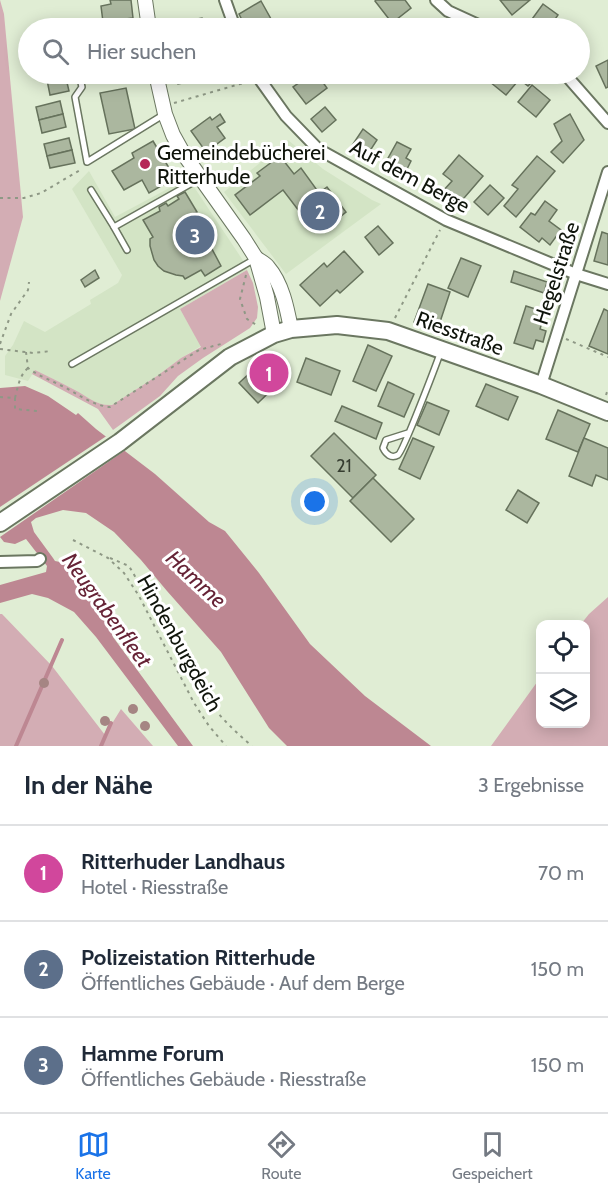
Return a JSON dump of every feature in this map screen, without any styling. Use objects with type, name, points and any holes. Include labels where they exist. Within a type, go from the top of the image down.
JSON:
[{"type":"main road","name":"Riesstraße","points":[[0,523],[120,442],[230,357],[274,334],[291,329],[337,325],[388,331],[541,385],[608,412]]},
{"type":"street","points":[[145,0],[148,18]]},
{"type":"street","points":[[225,0],[231,18]]},
{"type":"street","points":[[436,0],[448,11],[463,18]]},
{"type":"street","points":[[158,84],[172,135],[256,258],[274,334]]},
{"type":"street","name":"Auf dem Berge","points":[[263,84],[286,116],[318,150],[446,220],[576,274],[608,284]]},
{"type":"street","points":[[574,84],[608,123]]},
{"type":"street","name":"Hegelstraße","points":[[541,385],[608,172]]},
{"type":"street","points":[[256,258],[267,266],[278,284],[287,308],[291,329]]},
{"type":"street","points":[[0,562],[40,559]]},
{"type":"lane","points":[[81,84],[82,87],[75,97],[87,162],[164,110]]},
{"type":"lane","points":[[114,227],[200,178]]},
{"type":"lane","points":[[91,190],[127,250]]},
{"type":"lane","points":[[72,364],[256,258]]},
{"type":"lane","points":[[408,433],[386,440],[383,448],[386,454],[392,457],[400,453],[442,350]]},
{"type":"path","points":[[164,110],[235,84]]},
{"type":"path","points":[[0,198],[24,198],[41,193],[82,169],[87,162]]},
{"type":"path","points":[[388,331],[446,220]]},
{"type":"path","points":[[256,258],[246,275],[240,299],[247,319],[274,334]]},
{"type":"path","points":[[0,344],[11,314],[28,290],[30,282]]},
{"type":"path","points":[[557,335],[608,357]]},
{"type":"path","points":[[26,352],[28,368],[35,373],[99,406],[111,407],[199,350],[221,344]]},
{"type":"path","points":[[0,350],[33,353],[51,351]]},
{"type":"path","points":[[28,368],[19,381],[15,409],[37,411]]},
{"type":"path","points":[[0,397],[15,398]]},
{"type":"path","name":"Hindenburgdeich","points":[[73,540],[108,558],[124,573],[139,597],[194,703],[208,726],[226,746]]},
{"type":"path","points":[[108,558],[129,566],[204,695],[232,729],[252,746]]},
{"type":"shaded area","points":[[0,0],[4,14],[23,217],[0,301]]},
{"type":"shaded area","points":[[288,140],[323,169],[381,204],[286,274],[224,192]]},
{"type":"shaded area","points":[[89,171],[115,217],[188,178],[247,270],[180,309],[201,346],[112,405],[104,405],[87,399],[77,391],[35,370],[28,381],[5,375],[5,356],[24,321],[45,332],[91,304],[90,300],[118,283],[122,275],[72,189]]},
{"type":"shaded area","points":[[247,270],[253,283],[258,307],[257,318],[250,328],[178,376],[160,396],[113,430],[98,409],[32,374],[35,370],[96,402],[112,405],[201,347],[180,309]]},
{"type":"shaded area","points":[[608,597],[608,746],[491,746],[536,684],[536,728],[590,728],[590,620],[584,620]]},
{"type":"shaded area","points":[[0,614],[52,666],[105,735],[121,709],[153,746],[0,746]]},
{"type":"water","name":"Hamme","points":[[25,386],[48,396],[76,415],[78,413],[155,474],[209,522],[225,531],[259,573],[310,644],[365,696],[431,746],[287,746],[269,728],[221,652],[114,532],[86,513],[63,510],[36,518],[31,522],[34,532],[55,561],[65,563],[86,585],[105,611],[113,637],[193,746],[178,746],[96,637],[74,612],[48,598],[32,594],[0,603],[0,585],[46,572],[47,566],[26,539],[15,544],[4,542],[0,537],[0,388]]},
{"type":"pier","points":[[108,435],[127,449],[0,537],[0,507]]},
{"type":"building","points":[[110,0],[131,0],[133,18],[102,18],[101,6],[111,4]]},
{"type":"building","points":[[405,0],[411,8],[398,18],[388,18],[375,1]]},
{"type":"building","points":[[500,0],[530,0],[512,15]]},
{"type":"building","points":[[261,1],[270,18],[241,18],[239,14]]},
{"type":"building","points":[[543,4],[558,15],[556,18],[533,18]]},
{"type":"building","points":[[608,60],[608,87],[606,88],[596,66]]},
{"type":"building","points":[[48,84],[67,84],[69,91],[50,95]]},
{"type":"building","points":[[297,84],[324,84],[327,88],[306,104],[293,87]]},
{"type":"building","points":[[492,84],[515,84],[506,95]]},
{"type":"building","points":[[532,85],[550,100],[536,117],[518,102]]},
{"type":"building","points":[[126,88],[135,129],[109,134],[100,93]]},
{"type":"building","points":[[60,101],[63,114],[39,120],[36,107]]},
{"type":"building","points":[[325,107],[336,120],[322,132],[311,119]]},
{"type":"building","points":[[63,114],[66,127],[42,133],[39,120]]},
{"type":"building","points":[[220,114],[225,122],[217,127],[225,138],[206,152],[191,131],[210,117],[212,120]]},
{"type":"building","points":[[570,114],[584,140],[563,163],[551,152],[562,141],[554,124]]},
{"type":"building","points":[[363,129],[377,140],[366,157],[351,147]]},
{"type":"building","points":[[69,138],[72,150],[47,156],[44,144]]},
{"type":"building","name":"Gemeindebücherei Ritterhude","points":[[153,141],[175,178],[149,193],[142,180],[124,190],[112,171],[134,158],[132,153]]},
{"type":"building","points":[[397,142],[411,149],[406,158],[411,161],[402,179],[382,169]]},
{"type":"building","points":[[72,150],[75,163],[50,168],[47,156]]},
{"type":"building","points":[[459,155],[483,176],[458,205],[443,191],[452,181],[443,174]]},
{"type":"building","points":[[280,156],[294,174],[301,168],[319,193],[327,187],[346,212],[326,228],[308,205],[299,211],[283,190],[250,215],[235,195],[260,176],[257,173]]},
{"type":"building","points":[[537,156],[555,171],[516,217],[504,206],[518,189],[512,185]]},
{"type":"building","points":[[490,185],[504,198],[488,215],[474,202]]},
{"type":"building","points":[[185,192],[197,212],[190,215],[201,219],[209,228],[213,238],[212,249],[221,266],[205,276],[201,270],[185,279],[183,276],[164,271],[158,266],[150,246],[150,239],[153,237],[143,220],[160,211],[159,207],[166,203],[168,206],[179,199],[177,196]]},
{"type":"building","points":[[545,201],[557,210],[549,221],[561,230],[550,245],[542,238],[539,242],[520,227],[531,213],[535,215]]},
{"type":"building","points":[[378,226],[393,243],[379,255],[365,237]]},
{"type":"building","points":[[602,232],[608,234],[608,265],[594,261]]},
{"type":"building","points":[[344,251],[363,272],[340,293],[337,290],[320,306],[300,285],[324,263],[327,267]]},
{"type":"building","points":[[461,258],[481,266],[468,297],[448,288]]},
{"type":"building","points":[[95,270],[99,278],[85,287],[81,280]]},
{"type":"building","points":[[514,271],[547,282],[544,293],[511,282]]},
{"type":"building","points":[[428,284],[450,292],[437,331],[414,322]]},
{"type":"building","points":[[526,306],[545,312],[540,329],[546,331],[543,342],[536,340],[533,349],[514,343]]},
{"type":"building","points":[[604,309],[608,311],[608,354],[589,346]]},
{"type":"building","points":[[368,345],[392,356],[376,391],[353,381]]},
{"type":"building","points":[[267,357],[286,376],[258,403],[239,383]]},
{"type":"building","points":[[306,358],[340,371],[331,395],[297,382]]},
{"type":"building","points":[[388,382],[414,394],[404,417],[378,406]]},
{"type":"building","points":[[486,384],[518,397],[508,420],[476,406]]},
{"type":"building","points":[[427,402],[449,411],[439,435],[417,425]]},
{"type":"building","points":[[342,406],[382,423],[376,439],[335,421]]},
{"type":"building","points":[[558,410],[590,424],[578,452],[546,439]]},
{"type":"building","points":[[334,433],[376,475],[353,498],[311,456]]},
{"type":"building","points":[[413,438],[434,447],[420,479],[399,469]]},
{"type":"building","points":[[584,438],[608,448],[608,480],[596,475],[592,486],[569,476]]},
{"type":"building","points":[[373,478],[414,519],[391,542],[350,501]]},
{"type":"building","points":[[518,490],[539,503],[527,523],[506,510]]},
{"type":"waterway","points":[[16,746],[62,640]]},
{"type":"waterway","points":[[101,746],[111,723]]},
{"type":"place","name":"Gemeindebücherei Ritterhude","points":[[145,164]]},
{"type":"place","name":"Polizeistation Ritterhude","points":[[320,211]]},
{"type":"place","name":"Hamme Forum","points":[[195,235]]},
{"type":"place","name":"Ritterhuder Landhaus","points":[[269,373]]},
{"type":"water label","name":"Neugrabenfleet","points":[[107,610]]}]
